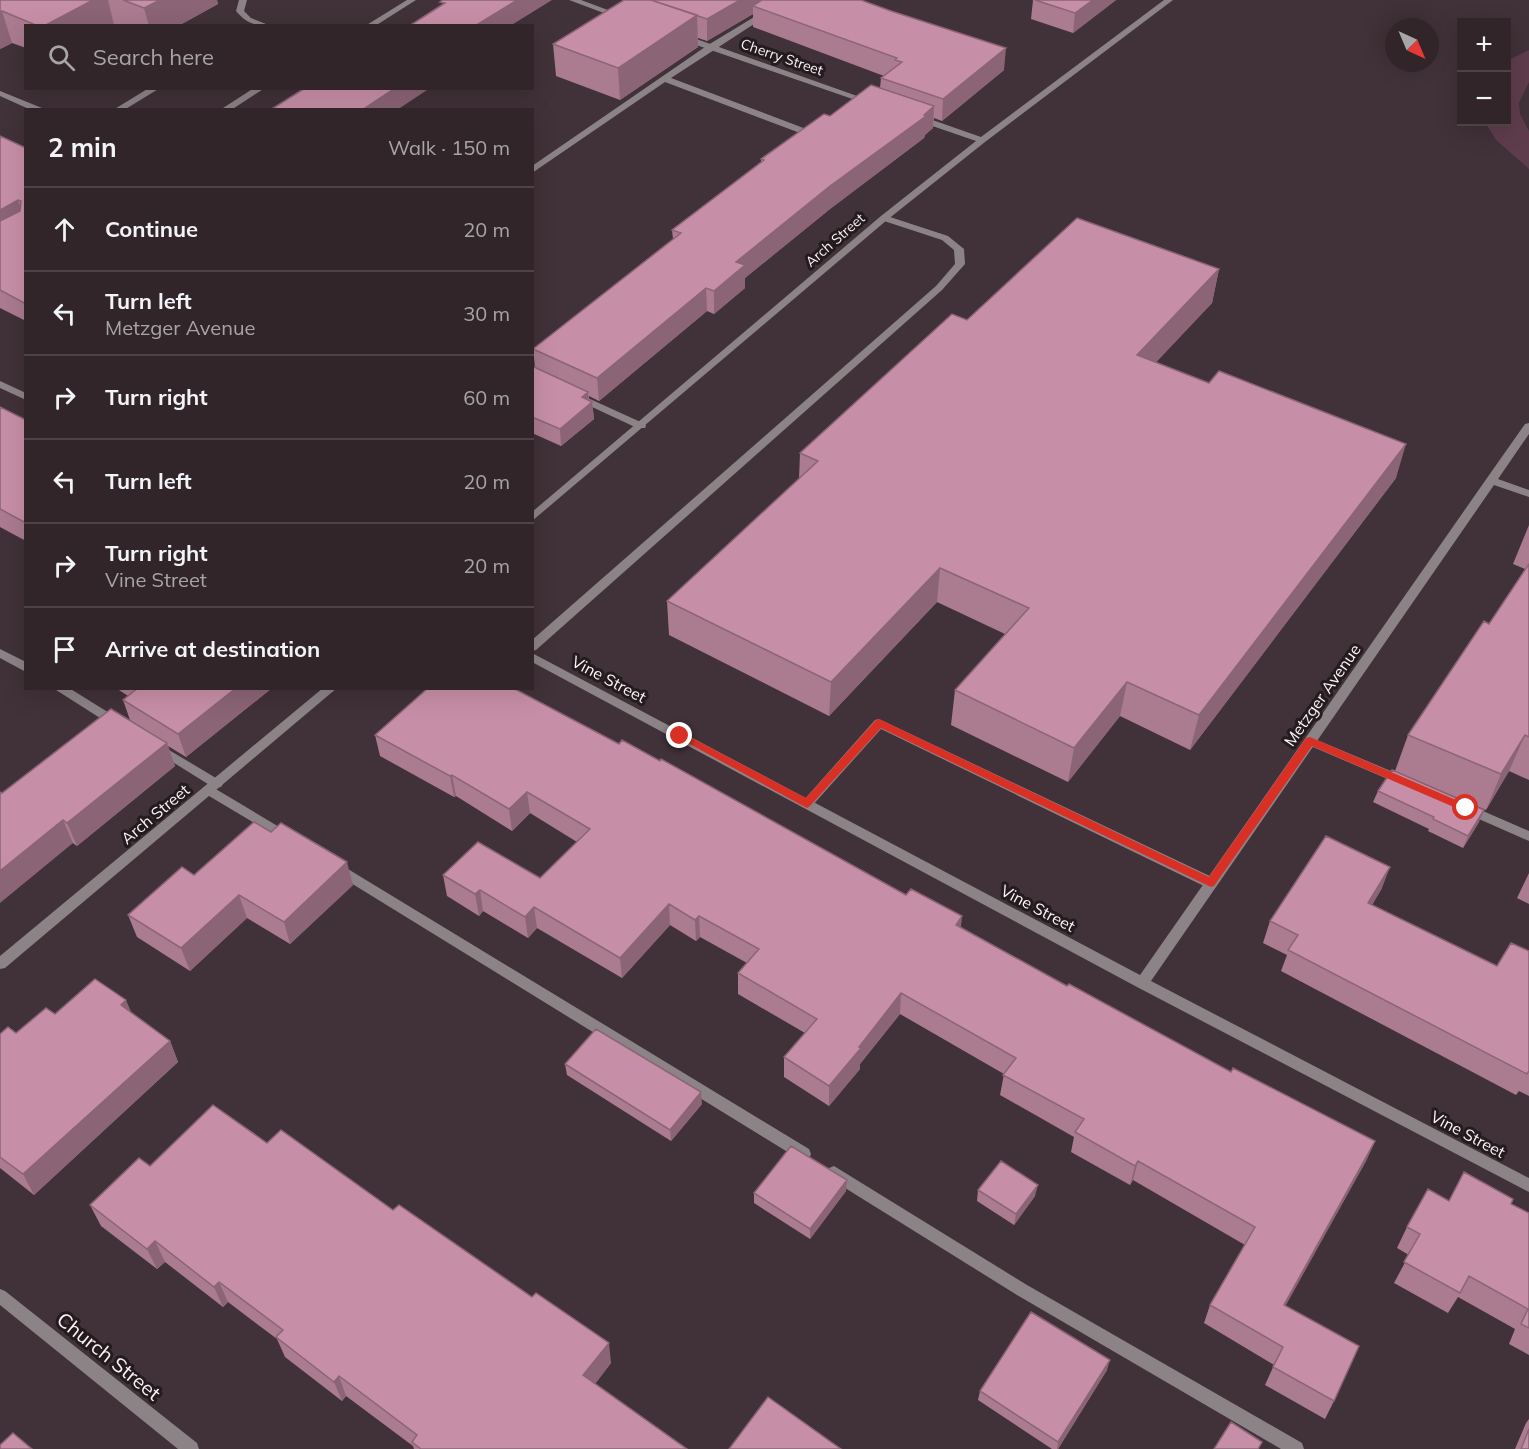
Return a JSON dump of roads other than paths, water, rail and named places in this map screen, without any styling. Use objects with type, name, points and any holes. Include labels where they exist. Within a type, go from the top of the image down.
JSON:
[{"type":"street","points":[[243,0],[240,11],[248,20],[261,24]]},
{"type":"street","points":[[372,24],[412,0]]},
{"type":"street","points":[[573,0],[626,18]]},
{"type":"street","points":[[534,169],[711,47],[788,0]]},
{"type":"street","name":"Arch Street","points":[[534,516],[884,218],[982,140],[1169,0]]},
{"type":"street","name":"Cherry Street","points":[[669,33],[880,105]]},
{"type":"street","points":[[665,79],[811,134]]},
{"type":"street","points":[[121,108],[152,90]]},
{"type":"street","points":[[227,108],[258,90]]},
{"type":"street","points":[[0,93],[34,108]]},
{"type":"street","points":[[914,117],[982,140]]},
{"type":"street","points":[[534,645],[939,288],[960,264],[959,249],[945,238],[884,218]]},
{"type":"street","points":[[0,384],[24,396]]},
{"type":"street","points":[[565,391],[641,426]]},
{"type":"street","name":"Metzger Avenue","points":[[1142,982],[1529,426]]},
{"type":"street","points":[[1491,480],[1529,494]]},
{"type":"street","points":[[0,653],[24,667]]},
{"type":"street","name":"Vine Street","points":[[534,658],[1529,1185]]},
{"type":"street","points":[[62,690],[128,730]]},
{"type":"street","name":"Arch Street","points":[[0,964],[329,690]]},
{"type":"street","points":[[807,804],[879,723],[1211,883]]},
{"type":"street","points":[[1310,741],[1414,786]]},
{"type":"street","points":[[148,742],[301,845]]},
{"type":"street","points":[[1456,804],[1529,836]]},
{"type":"street","points":[[321,857],[1022,1290],[1296,1449]]},
{"type":"street","name":"Church Street","points":[[0,1296],[191,1449]]}]
